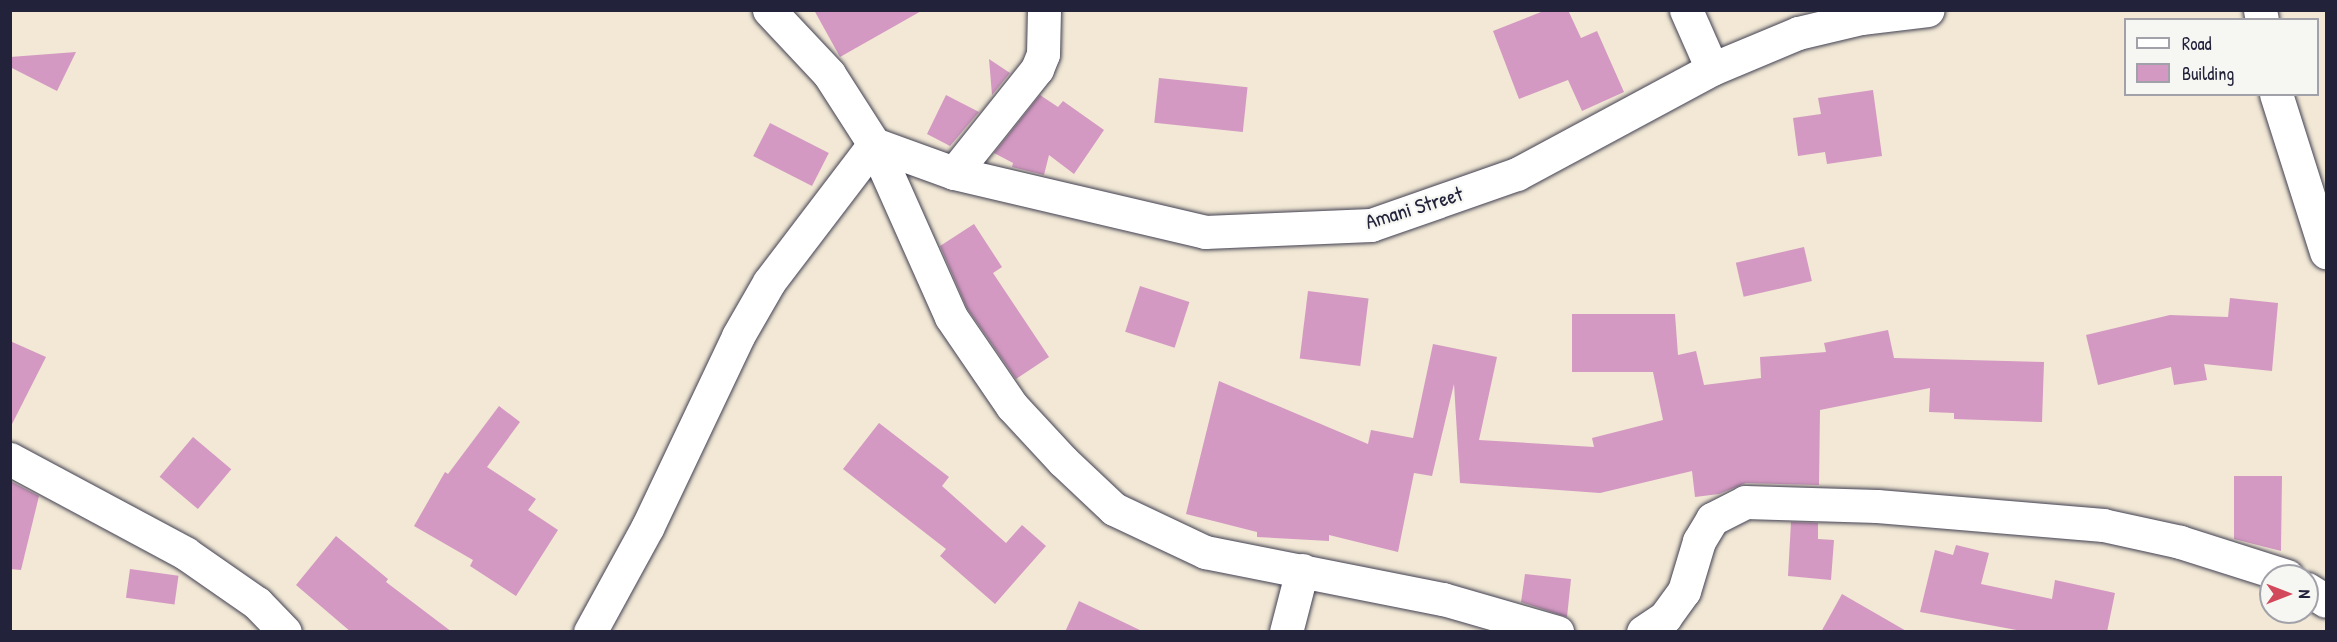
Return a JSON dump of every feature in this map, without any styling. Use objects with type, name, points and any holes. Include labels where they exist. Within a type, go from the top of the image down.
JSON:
[{"type":"street","points":[[769,10],[829,74],[874,144],[951,317],[1012,406],[1063,461],[1114,509],[1205,552],[1443,599],[1557,632]]},
{"type":"street","points":[[954,173],[1037,69],[1043,54],[1044,10]]},
{"type":"street","points":[[1686,10],[1712,69]]},
{"type":"street","name":"Amani Street","points":[[874,144],[954,173],[1205,232],[1371,225],[1517,174],[1712,69],[1798,33],[1860,18],[1928,10]]},
{"type":"street","points":[[2277,96],[2326,252]]},
{"type":"street","points":[[590,632],[647,528],[738,336],[769,282],[874,144]]},
{"type":"street","points":[[10,459],[184,553],[256,603],[285,632]]},
{"type":"street","points":[[1643,632],[1665,617],[1684,591],[1699,541],[1712,519],[1745,502],[1877,506],[2103,525],[2180,543],[2259,567]]},
{"type":"street","points":[[1286,632],[1302,570]]},
{"type":"building","points":[[814,10],[923,10],[840,57]]},
{"type":"building","points":[[1546,10],[1568,10],[1581,38],[1597,31],[1624,92],[1582,111],[1568,80],[1519,99],[1493,31]]},
{"type":"building","points":[[76,52],[57,91],[10,67],[10,57]]},
{"type":"building","points":[[989,59],[1010,73],[992,95]]},
{"type":"building","points":[[1159,78],[1248,87],[1243,132],[1154,123]]},
{"type":"building","points":[[1873,90],[1882,156],[1827,164],[1825,152],[1798,156],[1793,118],[1821,114],[1818,98]]},
{"type":"building","points":[[946,95],[979,112],[950,146],[927,134]]},
{"type":"building","points":[[1040,95],[1058,107],[1063,101],[1104,130],[1074,174],[1049,155],[1044,175],[1012,167],[1013,163],[994,153]]},
{"type":"building","points":[[770,123],[829,153],[812,186],[753,156]]},
{"type":"building","points":[[974,224],[1002,267],[993,273],[1049,357],[1016,379],[967,308],[940,246]]},
{"type":"building","points":[[1804,247],[1812,281],[1744,297],[1736,263]]},
{"type":"building","points":[[1140,286],[1189,302],[1175,348],[1125,332]]},
{"type":"building","points":[[1308,291],[1369,298],[1360,366],[1300,358]]},
{"type":"building","points":[[2230,298],[2278,303],[2272,371],[2204,364],[2207,380],[2174,385],[2171,367],[2098,385],[2086,335],[2170,315],[2228,317]]},
{"type":"building","points":[[1572,314],[1675,314],[1678,355],[1696,351],[1704,385],[1761,378],[1760,357],[1826,352],[1824,343],[1888,330],[1894,358],[2044,362],[2042,422],[1954,419],[1954,413],[1929,412],[1930,388],[1820,410],[1819,485],[1746,483],[1719,494],[1695,497],[1692,471],[1600,493],[1460,483],[1454,384],[1432,476],[1414,473],[1398,552],[1329,535],[1329,541],[1257,537],[1257,532],[1186,514],[1219,381],[1368,444],[1371,430],[1413,438],[1433,344],[1497,357],[1479,440],[1594,447],[1592,438],[1663,420],[1653,372],[1572,372]]},
{"type":"building","points":[[10,341],[46,357],[10,428]]},
{"type":"building","points":[[499,406],[520,422],[487,467],[536,499],[528,510],[558,530],[516,596],[470,566],[473,560],[414,526],[445,472],[448,474]]},
{"type":"building","points":[[879,423],[949,477],[942,486],[1006,543],[1022,525],[1046,546],[995,604],[940,556],[946,549],[843,469]]},
{"type":"building","points":[[193,437],[231,469],[198,509],[160,477]]},
{"type":"building","points":[[2234,476],[2282,476],[2281,551],[2234,539]]},
{"type":"building","points":[[10,481],[39,496],[21,570],[10,569]]},
{"type":"building","points":[[1791,522],[1818,523],[1818,539],[1834,540],[1831,580],[1788,576]]},
{"type":"building","points":[[336,536],[388,579],[386,582],[452,632],[351,632],[296,585]]},
{"type":"building","points":[[1956,545],[1989,553],[1981,584],[2052,599],[2055,580],[2115,593],[2107,632],[2027,632],[1920,612],[1935,550],[1953,555]]},
{"type":"building","points":[[130,569],[179,576],[174,605],[126,598]]},
{"type":"building","points":[[1525,574],[1571,579],[1567,617],[1521,602]]},
{"type":"building","points":[[1842,594],[1908,632],[1821,632]]},
{"type":"building","points":[[1079,601],[1144,632],[1065,632]]}]
